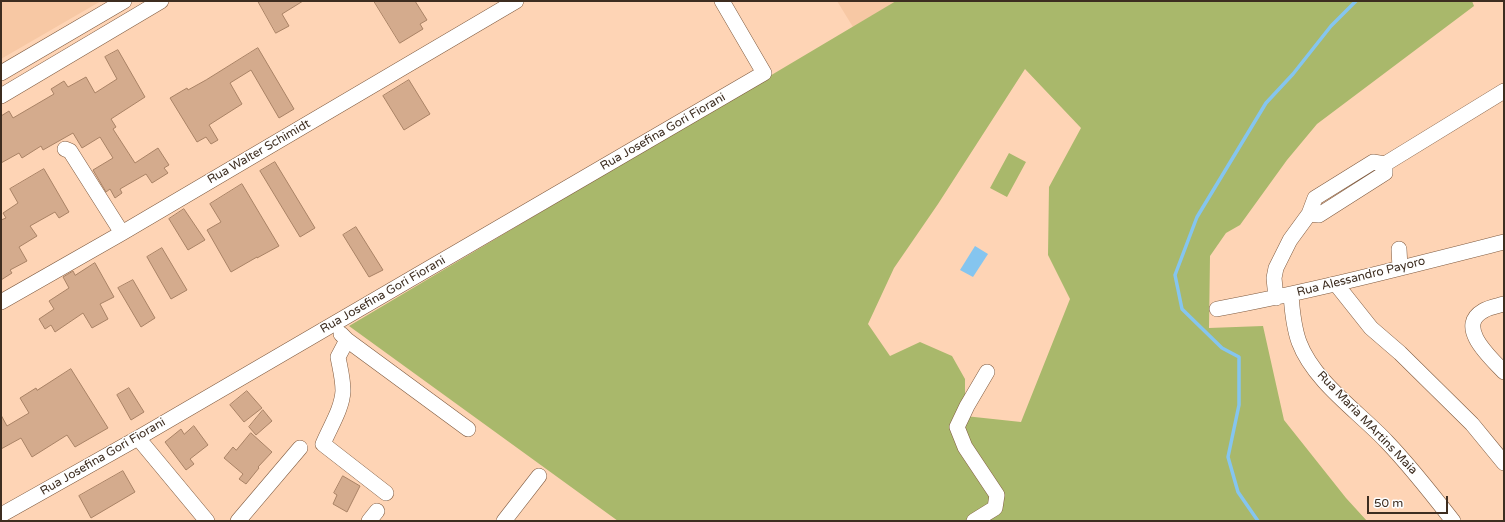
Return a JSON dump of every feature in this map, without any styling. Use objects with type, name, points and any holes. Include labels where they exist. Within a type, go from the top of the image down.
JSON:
[{"type":"street","points":[[1,74],[124,1]]},
{"type":"street","points":[[1,96],[161,1]]},
{"type":"street","name":"Rua Walter Schimidt","points":[[1,302],[122,233],[516,1]]},
{"type":"street","name":"Rua Josefina Gori Fiorani","points":[[1,515],[138,438],[764,73],[722,1]]},
{"type":"street","points":[[1276,298],[1274,278],[1276,268],[1290,240],[1309,214],[1319,215],[1385,173],[1386,164],[1504,91]]},
{"type":"street","points":[[65,149],[70,151],[122,233]]},
{"type":"street","name":"Rua Alessandro Payoro","points":[[1217,309],[1276,298],[1336,284],[1504,242]]},
{"type":"street","points":[[1398,249],[1400,268]]},
{"type":"street","points":[[1336,284],[1371,328],[1400,353],[1472,424],[1504,463]]},
{"type":"street","name":"Rua Maria MArtins Maia","points":[[1291,294],[1292,312],[1299,342],[1312,365],[1334,392],[1408,464],[1453,521]]},
{"type":"street","points":[[1504,304],[1483,311],[1477,316],[1473,330],[1479,344],[1504,372]]},
{"type":"street","points":[[332,325],[347,340],[468,428]]},
{"type":"street","points":[[347,340],[338,357],[343,392],[340,404],[323,444],[386,493]]},
{"type":"street","points":[[974,521],[995,508],[997,495],[965,447],[957,427],[967,406],[987,372]]},
{"type":"street","points":[[138,438],[207,521]]},
{"type":"street","points":[[238,521],[300,448]]},
{"type":"street","points":[[504,521],[539,476]]},
{"type":"shaded area","points":[[1,1],[101,1],[1,59]]},
{"type":"shaded area","points":[[837,1],[897,1],[853,27]]},
{"type":"green space","points":[[896,1],[1472,1],[1474,6],[1317,124],[1287,160],[1240,225],[1226,233],[1210,256],[1209,328],[1263,326],[1284,420],[1346,498],[1367,521],[618,521],[349,326]],"holes":[[[1025,69],[1081,128],[1049,187],[1048,255],[1070,299],[1021,422],[965,416],[965,379],[952,356],[920,342],[890,356],[868,324],[894,268],[938,204]]]},
{"type":"green space","points":[[1009,153],[1026,162],[1007,197],[990,188]]},
{"type":"water","points":[[975,246],[988,254],[973,277],[960,270]]},
{"type":"building","points":[[258,1],[303,1],[282,14],[289,26],[276,33]]},
{"type":"building","points":[[374,1],[415,1],[427,20],[420,24],[423,29],[400,43]]},
{"type":"building","points":[[258,48],[294,109],[279,118],[251,70],[230,83],[242,104],[209,125],[218,140],[211,144],[206,137],[197,142],[170,98],[187,88],[188,90],[206,80]]},
{"type":"building","points":[[118,50],[145,97],[111,119],[116,127],[113,129],[135,163],[158,148],[169,165],[164,168],[168,173],[152,183],[146,174],[120,189],[122,193],[115,198],[110,189],[106,192],[93,170],[113,158],[100,137],[82,148],[73,133],[43,150],[41,146],[22,158],[19,153],[1,163],[1,116],[9,111],[13,118],[54,94],[51,89],[64,81],[68,87],[86,77],[95,93],[117,79],[105,57]]},
{"type":"building","points":[[409,80],[430,114],[404,130],[383,96]]},
{"type":"building","points":[[275,162],[315,228],[300,237],[260,171]]},
{"type":"building","points":[[44,169],[69,212],[59,218],[55,212],[30,226],[37,236],[19,247],[27,261],[10,270],[12,273],[1,280],[1,220],[6,218],[3,213],[18,203],[10,189]]},
{"type":"building","points":[[242,184],[279,246],[231,272],[207,230],[221,222],[210,204]]},
{"type":"building","points":[[184,209],[205,240],[188,250],[169,219]]},
{"type":"building","points":[[356,227],[383,270],[369,277],[343,235]]},
{"type":"building","points":[[162,248],[187,290],[171,299],[147,257]]},
{"type":"building","points":[[95,263],[114,297],[100,304],[108,319],[92,328],[83,313],[55,332],[51,325],[45,329],[39,319],[54,309],[49,301],[69,288],[63,277],[73,271],[75,275]]},
{"type":"building","points":[[133,280],[155,318],[141,327],[118,288]]},
{"type":"building","points":[[71,369],[108,428],[75,447],[67,435],[32,457],[21,438],[1,449],[1,415],[7,426],[29,413],[20,398],[36,388],[37,390]]},
{"type":"building","points":[[129,388],[144,412],[131,420],[117,395]]},
{"type":"building","points":[[247,391],[262,408],[244,422],[230,405]]},
{"type":"building","points":[[263,410],[272,421],[256,435],[249,427]]},
{"type":"building","points":[[194,426],[208,445],[190,459],[194,464],[186,470],[165,442],[181,429],[184,434]]},
{"type":"building","points":[[251,433],[272,452],[258,467],[259,468],[246,484],[239,479],[243,474],[224,458],[233,447],[236,450]]},
{"type":"building","points":[[123,471],[135,492],[91,518],[79,496]]},
{"type":"building","points":[[343,476],[360,486],[347,512],[333,504],[337,495],[334,493]]},
{"type":"waterway","points":[[1258,521],[1238,492],[1228,457],[1239,405],[1239,357],[1222,348],[1182,309],[1175,275],[1197,217],[1266,103],[1293,74],[1331,26],[1356,1]]}]
